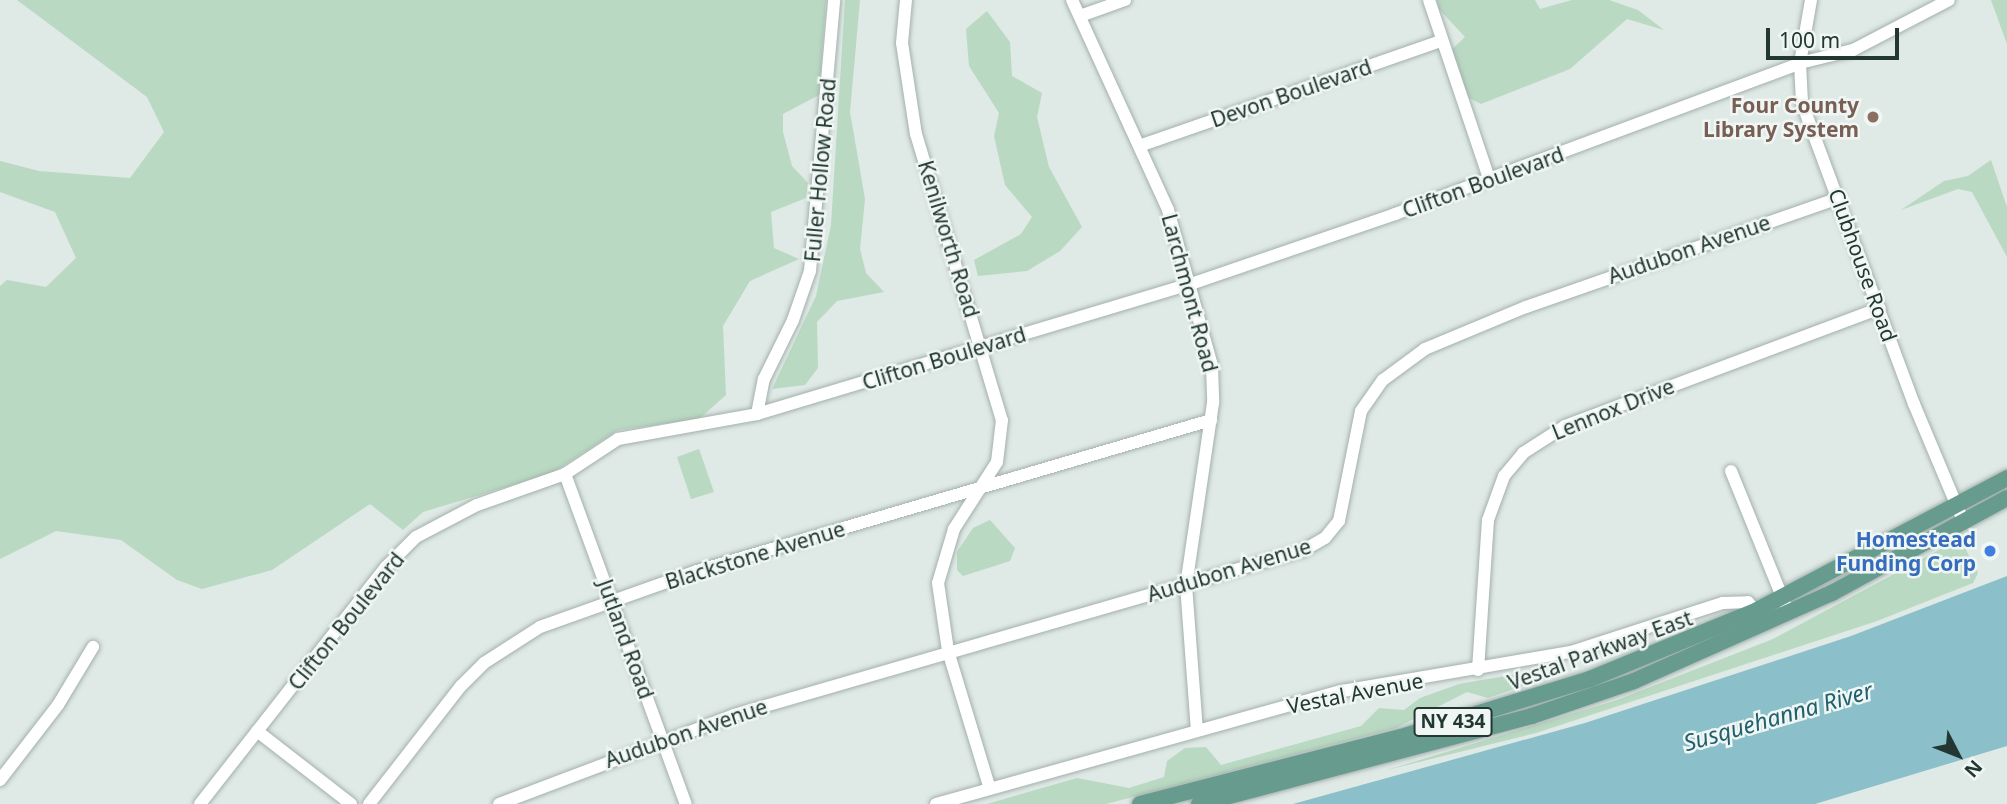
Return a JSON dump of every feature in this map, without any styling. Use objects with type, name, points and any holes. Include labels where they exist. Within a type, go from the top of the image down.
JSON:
[{"type":"main road","name":"Vestal Parkway East","points":[[1785,606],[2007,478]]},
{"type":"main road","name":"Vestal Parkway East","points":[[1199,804],[1532,716],[1634,681],[1785,606],[1964,523],[2007,498]]},
{"type":"main road","name":"Vestal Parkway East","points":[[1140,804],[1532,699],[1761,618]]},
{"type":"street","name":"Fuller Hollow Road","points":[[757,414],[764,379],[793,320],[810,271],[834,0]]},
{"type":"street","name":"Kenilworth Road","points":[[906,0],[902,43],[906,90],[982,346],[1002,431],[997,461],[954,529],[940,566],[939,605],[947,651],[990,789]]},
{"type":"street","name":"Larchmont Road","points":[[1072,0],[1142,145],[1191,284],[1212,366],[1211,420],[1186,585],[1197,730]]},
{"type":"street","points":[[1080,16],[1125,0]]},
{"type":"street","points":[[1429,0],[1440,41],[1489,178]]},
{"type":"street","name":"Clubhouse Road","points":[[1811,0],[1800,63],[1802,103],[1955,508],[1964,523]]},
{"type":"street","name":"Clifton Boulevard","points":[[200,804],[386,567],[416,537],[477,505],[565,474],[618,439],[757,414],[1191,284],[1800,63],[1853,50],[1948,0]]},
{"type":"street","name":"Devon Boulevard","points":[[1142,145],[1440,41]]},
{"type":"street","name":"Audubon Avenue","points":[[499,804],[662,739],[947,651],[1304,550],[1332,531],[1344,510],[1361,411],[1383,380],[1424,349],[1526,307],[1839,198]]},
{"type":"street","name":"Lennox Drive","points":[[1478,670],[1488,520],[1504,476],[1523,453],[1565,426],[1880,309]]},
{"type":"street","name":"Blackstone Avenue","points":[[369,804],[484,663],[540,627],[696,571],[1211,420]]},
{"type":"street","points":[[1731,471],[1785,606]]},
{"type":"street","name":"Jutland Road","points":[[565,474],[686,804]]},
{"type":"street","name":"Vestal Avenue","points":[[936,804],[1342,691],[1478,670],[1571,652],[1731,601],[1748,602],[1761,618]]},
{"type":"street","points":[[0,780],[58,705],[93,647]]},
{"type":"street","points":[[257,732],[351,804]]},
{"type":"green space","points":[[17,0],[826,0],[819,95],[783,114],[783,132],[792,166],[808,183],[806,198],[771,212],[774,248],[799,259],[750,281],[723,326],[726,395],[699,419],[618,430],[552,473],[423,512],[403,530],[370,504],[272,570],[202,589],[177,580],[121,540],[56,531],[0,559],[0,286],[7,280],[46,287],[76,258],[55,212],[0,192],[0,161],[39,171],[130,178],[164,132],[147,97]]},
{"type":"green space","points":[[845,0],[860,0],[850,112],[865,199],[860,249],[866,273],[884,292],[837,301],[817,322],[818,368],[805,385],[772,389],[816,296],[831,225]]},
{"type":"green space","points":[[1437,0],[1535,0],[1540,9],[1572,0],[1609,0],[1638,10],[1664,30],[1627,19],[1570,69],[1481,104],[1469,98],[1448,53],[1465,37],[1438,8]]},
{"type":"green space","points":[[1991,0],[2007,0],[2007,44]]},
{"type":"green space","points":[[987,11],[1010,42],[1012,76],[1042,93],[1037,117],[1049,167],[1082,227],[1060,251],[1027,271],[978,276],[974,260],[1021,234],[1032,217],[1005,185],[994,136],[999,113],[969,66],[966,29]]},
{"type":"green space","points":[[1991,160],[2007,207],[2007,257],[1972,192],[1958,189],[1901,210],[1944,181],[1968,176]]},
{"type":"green space","points":[[699,449],[714,492],[691,499],[677,457]]},
{"type":"green space","points":[[990,520],[1015,548],[1010,561],[963,576],[957,570],[957,552],[973,528]]},
{"type":"green space","points":[[1952,543],[1965,548],[1978,573],[1973,583],[1877,621],[1536,733],[1387,770],[1617,700],[1773,639]]},
{"type":"green space","points":[[1546,669],[1547,678],[1488,698],[1467,692],[1396,728],[1106,804],[987,804],[1077,778],[1129,788],[1164,777],[1167,761],[1185,748],[1206,747],[1221,765],[1361,726],[1379,708],[1404,710],[1420,698],[1459,684]]},
{"type":"water","name":"Susquehanna River","points":[[2007,576],[2007,746],[1815,804],[1293,804],[1585,723],[1851,636]]},
{"type":"place","name":"Four County Library System","points":[[1873,117]]},
{"type":"place","name":"Homestead Funding Corp","points":[[1990,551]]}]
